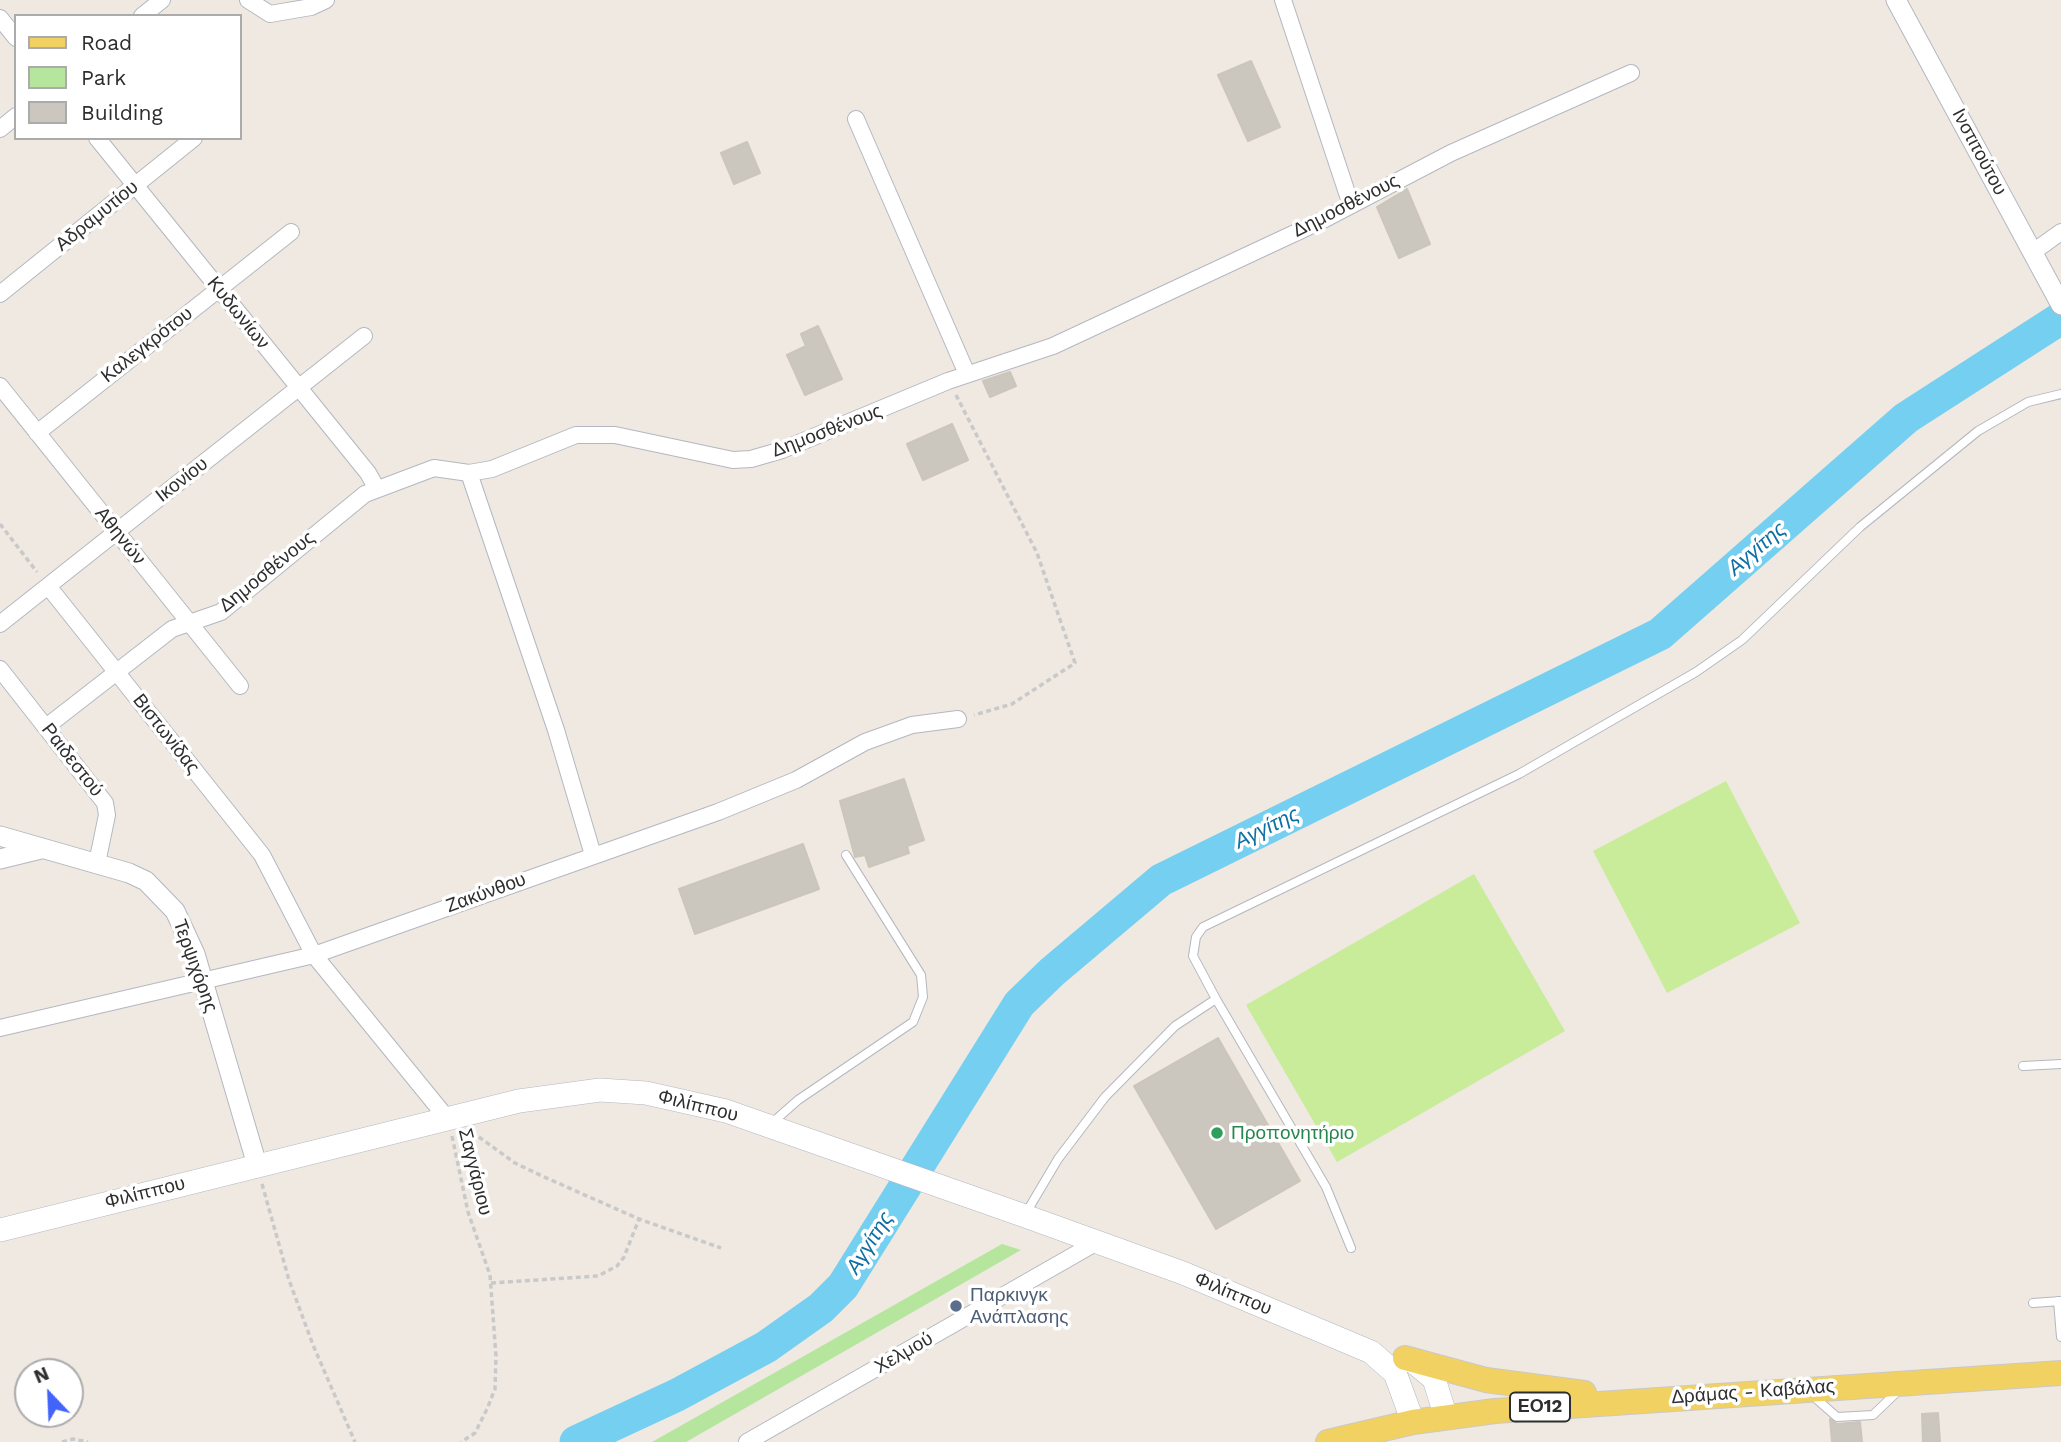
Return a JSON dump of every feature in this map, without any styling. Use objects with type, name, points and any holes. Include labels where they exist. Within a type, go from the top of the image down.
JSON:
[{"type":"main road","name":"Φιλίππου","points":[[0,1230],[446,1117],[551,1095],[611,1090],[686,1100],[769,1125],[1183,1273],[1371,1352],[1419,1363],[1434,1379],[1446,1417]]},
{"type":"main road","name":"Φιλίππου","points":[[1371,1352],[1395,1373],[1413,1422]]},
{"type":"main road","points":[[1405,1358],[1486,1380],[1633,1400]]},
{"type":"main road","name":"Δράμας - Καβάλας","points":[[1446,1417],[1633,1400],[2061,1373]]},
{"type":"main road","name":"ΕΟ12","points":[[1328,1442],[1446,1417]]},
{"type":"street","points":[[144,14],[162,0]]},
{"type":"street","points":[[248,0],[270,14],[311,7],[326,0]]},
{"type":"street","points":[[1283,0],[1351,205]]},
{"type":"street","name":"Ινστιτούτου","points":[[1896,0],[2057,297]]},
{"type":"street","points":[[0,18],[14,35]]},
{"type":"street","name":"Δημοσθένους","points":[[46,727],[172,629],[220,612],[352,502],[377,489],[434,468],[469,473],[492,470],[561,439],[584,434],[627,437],[723,460],[751,459],[858,421],[948,381],[1064,341],[1351,205],[1451,153],[1631,74]]},
{"type":"street","points":[[0,129],[14,118]]},
{"type":"street","points":[[856,119],[967,374]]},
{"type":"street","name":"Κυδωνίων","points":[[99,140],[368,473],[377,489]]},
{"type":"street","name":"Αδραμυτίου","points":[[0,294],[192,140]]},
{"type":"street","name":"Καλεγκρότου","points":[[37,433],[291,232]]},
{"type":"street","points":[[2033,252],[2061,232]]},
{"type":"street","name":"Ικονίου","points":[[0,624],[364,336]]},
{"type":"street","name":"Αθηνών","points":[[0,386],[240,686]]},
{"type":"street","points":[[469,473],[556,730],[593,855]]},
{"type":"street","name":"Βιστωνίδας","points":[[48,586],[262,855],[314,955],[446,1117]]},
{"type":"street","name":"Ραιδεστού","points":[[0,669],[105,803],[107,815],[97,863]]},
{"type":"street","name":"Ζακύνθου","points":[[0,1028],[204,983],[314,955],[729,808],[796,780],[865,742],[912,725],[958,719]]},
{"type":"street","name":"Τερψιχόρης","points":[[0,836],[129,873],[161,894],[187,933],[257,1165]]},
{"type":"street","points":[[0,859],[42,849]]},
{"type":"street","name":"Χελμού","points":[[747,1442],[1097,1242]]},
{"type":"lane","points":[[1351,1248],[1326,1186],[1193,956],[1196,937],[1208,923],[1440,814],[1543,761],[1664,692],[1742,640],[1860,527],[1978,431],[2028,402],[2061,394]]},
{"type":"lane","points":[[769,1125],[798,1100],[913,1022],[923,998],[921,975],[846,855]]},
{"type":"lane","points":[[1025,1216],[1058,1158],[1105,1097],[1175,1026],[1216,999]]},
{"type":"lane","points":[[2023,1066],[2061,1064]]},
{"type":"lane","points":[[2032,1303],[2060,1301],[2061,1337]]},
{"type":"path","points":[[948,381],[1037,553],[1075,663],[1012,704],[958,719]]},
{"type":"path","points":[[0,524],[48,586]]},
{"type":"path","name":"Σαγγάριου","points":[[446,1117],[462,1125],[515,1163],[639,1219],[721,1248]]},
{"type":"path","name":"Σαγγάριου","points":[[446,1117],[468,1212],[491,1283],[496,1356],[495,1388],[481,1423],[461,1442]]},
{"type":"path","points":[[257,1165],[289,1280],[313,1345],[355,1442]]},
{"type":"path","points":[[491,1283],[560,1281],[598,1276],[617,1266],[624,1257],[639,1219]]},
{"type":"path","points":[[62,1442],[73,1439],[88,1442]]},
{"type":"green space","points":[[1726,781],[1800,923],[1667,993],[1593,851]]},
{"type":"green space","points":[[1474,874],[1565,1031],[1337,1162],[1246,1005]]},
{"type":"green space","points":[[1002,1244],[1021,1250],[686,1442],[652,1442]]},
{"type":"building","points":[[1251,61],[1280,127],[1248,141],[1218,75]]},
{"type":"building","points":[[747,142],[760,173],[734,184],[721,153]]},
{"type":"building","points":[[1407,189],[1430,244],[1399,258],[1377,207]]},
{"type":"building","points":[[818,326],[842,379],[805,395],[787,355],[806,346],[801,334]]},
{"type":"building","points":[[1010,372],[1016,386],[990,397],[983,381]]},
{"type":"building","points":[[952,424],[968,460],[923,480],[907,444]]},
{"type":"building","points":[[904,779],[924,840],[907,846],[909,853],[869,867],[865,855],[855,857],[840,801]]},
{"type":"building","points":[[803,844],[819,889],[695,934],[679,889]]},
{"type":"building","name":"Προπονητήριο","points":[[1218,1038],[1300,1181],[1216,1229],[1134,1086]]},
{"type":"building","points":[[1938,1413],[1940,1442],[1923,1442],[1922,1414]]},
{"type":"building","points":[[1830,1419],[1837,1424],[1860,1422],[1862,1442],[1832,1442]]},
{"type":"waterway","name":"Αγγίτης","points":[[576,1442],[677,1395],[766,1347],[821,1308],[843,1286],[1019,1004],[1052,972],[1161,880],[1660,634],[1906,418],[2061,318]]},
{"type":"place","name":"Προπονητήριο","points":[[1217,1133]]},
{"type":"place","name":"Παρκινγκ Ανάπλασης","points":[[956,1306]]}]
